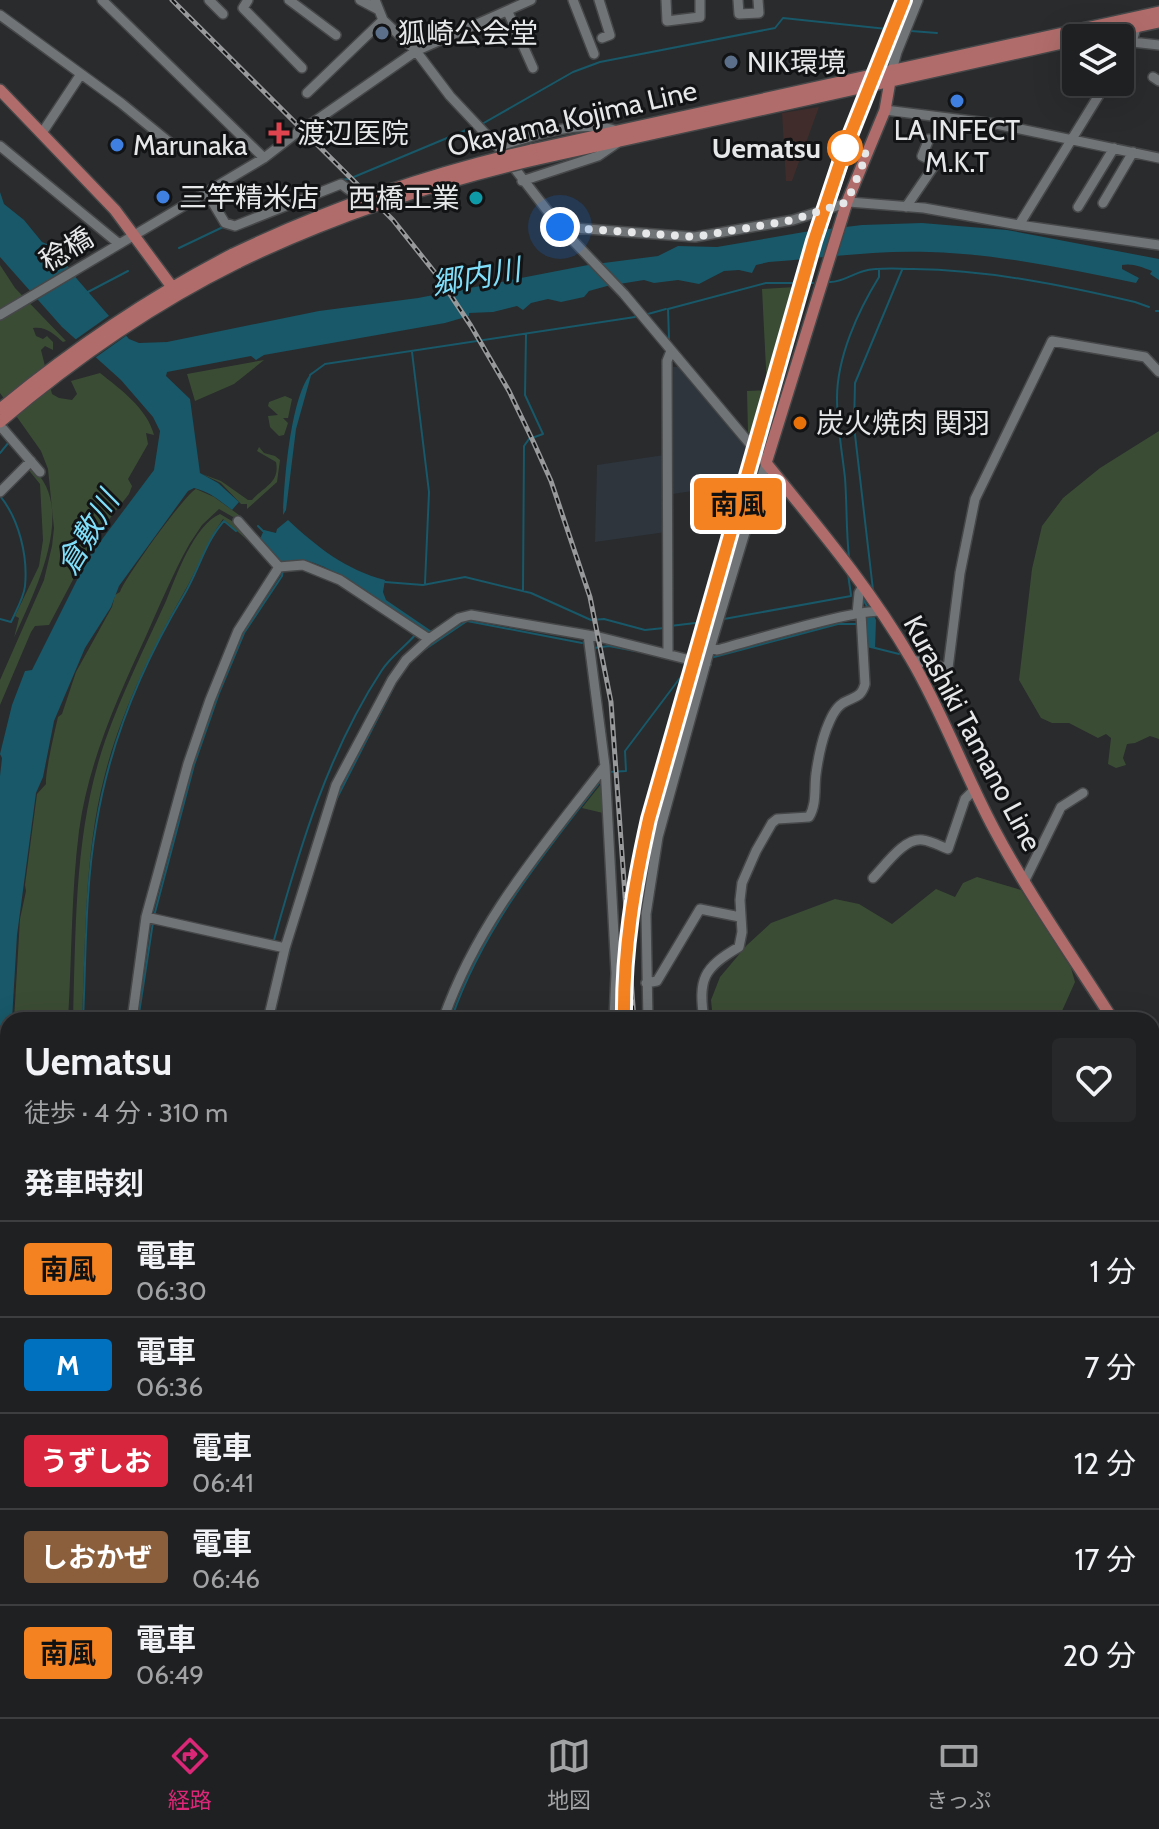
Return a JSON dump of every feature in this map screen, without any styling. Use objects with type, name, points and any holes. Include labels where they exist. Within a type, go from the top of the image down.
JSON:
[{"type":"main road","name":"Okayama Kojima Line","points":[[1130,24],[1159,12]]},
{"type":"main road","name":"Okayama Kojima Line","points":[[1,420],[169,294],[304,220],[368,196],[452,169],[532,155],[1045,41],[1137,22],[1159,22]]},
{"type":"main road","name":"Okayama Kojima Line","points":[[1045,41],[1062,40]]},
{"type":"main road","points":[[766,463],[846,205],[885,110],[892,75]]},
{"type":"main road","points":[[0,90],[135,233],[169,294]]},
{"type":"main road","name":"Kurashiki Tamano Line","points":[[766,463],[860,593],[866,615],[912,660],[993,827],[1024,882],[1108,1012]]},
{"type":"street","points":[[102,0],[264,158]]},
{"type":"street","points":[[209,0],[223,14]]},
{"type":"street","points":[[248,0],[243,8],[302,68]]},
{"type":"street","points":[[289,0],[336,35]]},
{"type":"street","points":[[360,0],[376,4],[383,20],[416,51],[450,96],[498,147],[560,227],[624,294],[766,463],[710,648],[652,864],[646,914],[648,1012]]},
{"type":"street","points":[[311,124],[416,51],[531,0]]},
{"type":"street","points":[[573,0],[594,54]]},
{"type":"street","points":[[599,0],[610,35],[602,38]]},
{"type":"street","points":[[666,0],[667,21],[700,17],[700,0]]},
{"type":"street","points":[[738,0],[739,14],[759,13],[758,0]]},
{"type":"street","points":[[892,75],[897,52],[918,0]]},
{"type":"street","points":[[508,12],[533,68]]},
{"type":"street","points":[[0,15],[175,147]]},
{"type":"street","points":[[307,93],[383,20]]},
{"type":"street","points":[[1134,34],[1137,22]]},
{"type":"street","points":[[1134,42],[1159,45]]},
{"type":"street","points":[[42,133],[81,74]]},
{"type":"street","points":[[1019,225],[1098,96]]},
{"type":"street","points":[[885,110],[996,124],[1159,158]]},
{"type":"street","points":[[498,147],[532,136],[596,125],[618,136],[598,156],[522,181]]},
{"type":"street","name":"稔橋","points":[[0,315],[264,158],[299,131]]},
{"type":"street","points":[[906,207],[936,163],[922,156],[929,139]]},
{"type":"street","points":[[0,146],[116,244]]},
{"type":"street","points":[[1078,207],[1114,148]]},
{"type":"street","points":[[1103,203],[1133,152]]},
{"type":"street","points":[[207,193],[230,227],[341,184],[349,190]]},
{"type":"street","points":[[560,227],[695,237],[793,220],[846,205],[906,207],[1159,245]]},
{"type":"street","points":[[912,660],[949,666],[960,573],[975,499],[1052,341],[1145,357],[1159,372]]},
{"type":"street","points":[[668,653],[667,361],[671,351]]},
{"type":"street","points":[[1,420],[40,472]]},
{"type":"street","points":[[0,492],[31,461]]},
{"type":"street","points":[[238,521],[282,568]]},
{"type":"street","points":[[133,1012],[151,918],[188,764],[238,631],[282,568],[303,565],[340,580],[418,631],[433,636]]},
{"type":"street","points":[[703,1012],[701,984],[715,962],[739,947],[742,883],[756,851],[777,819],[809,817],[814,805],[818,758],[826,728],[841,704],[860,696],[863,691],[866,615],[860,593]]},
{"type":"street","points":[[270,1012],[285,948],[336,785],[392,680],[406,660],[433,636],[459,618],[471,615],[588,635],[706,664]]},
{"type":"street","points":[[710,648],[717,650],[866,615]]},
{"type":"street","points":[[588,635],[605,766],[616,973],[614,1012]]},
{"type":"street","points":[[446,1012],[461,971],[483,932],[516,882],[605,766]]},
{"type":"street","points":[[873,878],[898,851],[913,841],[922,839],[948,849],[965,799],[975,789]]},
{"type":"street","points":[[1024,882],[1061,807],[1083,793]]},
{"type":"street","points":[[646,983],[657,981],[700,909],[740,917]]},
{"type":"street","points":[[151,918],[285,948]]},
{"type":"shaded area","points":[[819,107],[792,181],[786,181],[782,113]]},
{"type":"shaded area","points":[[671,367],[680,367],[748,446],[739,484],[666,495],[666,532],[595,542],[597,465],[671,454]]},
{"type":"green space","points":[[0,265],[15,288],[66,341],[63,342],[46,329],[33,328],[36,336],[43,339],[47,336],[53,342],[53,350],[45,346],[41,350],[52,394],[72,400],[77,394],[71,381],[100,373],[139,408],[154,435],[146,433],[148,444],[128,479],[132,486],[129,494],[96,536],[49,625],[35,626],[31,632],[0,705],[0,680],[44,580],[54,528],[48,469],[41,451],[0,393]]},
{"type":"green space","points":[[796,287],[767,388],[762,289]]},
{"type":"green space","points":[[264,360],[234,384],[195,401],[187,374]]},
{"type":"green space","points":[[767,390],[752,437],[748,432],[747,391]]},
{"type":"green space","points":[[285,396],[292,399],[288,418],[283,418],[288,423],[284,435],[279,436],[270,427],[268,416],[278,415],[268,406],[269,402]]},
{"type":"green space","points":[[1159,431],[1159,739],[1150,736],[1127,744],[1123,758],[1126,765],[1116,768],[1108,764],[1111,738],[1106,734],[1098,738],[1069,723],[1052,723],[1041,718],[1019,680],[1032,569],[1042,526],[1063,498],[1100,468]]},
{"type":"green space","points":[[259,447],[264,453],[280,460],[277,482],[247,509],[247,504],[241,504],[221,483],[202,474],[221,481],[252,500],[270,484],[277,469],[276,462],[257,451]]},
{"type":"green space","points":[[31,467],[45,484],[51,504],[52,527],[41,575],[14,638],[19,618],[15,616],[39,566],[43,540],[40,484],[27,468]]},
{"type":"green space","points":[[196,489],[214,497],[239,515],[233,517],[219,509],[202,525],[190,543],[172,577],[105,732],[89,781],[79,831],[68,1012],[14,1012],[20,919],[37,794],[46,784],[58,717],[62,714],[76,672],[112,607],[115,595]]},
{"type":"green space","points":[[220,514],[237,524],[266,556],[223,519],[138,683],[111,754],[97,808],[87,898],[82,1012],[73,1012],[78,879],[87,809],[95,775],[119,705],[181,565],[194,540]]},
{"type":"green space","points":[[601,784],[603,813],[582,808]]},
{"type":"green space","points":[[977,877],[1021,890],[1071,968],[1075,982],[1062,1012],[712,1012],[711,1000],[720,977],[771,923],[835,899],[859,904],[892,924],[936,889],[955,897],[963,883]]},
{"type":"water","points":[[0,192],[4,204],[24,220],[42,242],[54,247],[129,339],[139,343],[167,342],[319,311],[418,298],[588,265],[658,256],[678,246],[717,247],[862,225],[922,223],[1007,230],[1159,259],[1159,280],[1150,274],[1152,271],[1133,265],[1122,265],[1122,269],[1139,278],[1136,283],[1033,263],[955,253],[889,252],[769,262],[756,265],[752,273],[724,271],[699,284],[678,280],[654,283],[644,280],[607,286],[589,291],[584,297],[531,303],[523,310],[517,306],[493,312],[469,313],[469,316],[445,323],[264,355],[256,360],[251,356],[167,372],[166,376],[190,399],[200,473],[218,483],[239,502],[232,510],[205,492],[194,488],[188,491],[119,586],[111,607],[85,648],[54,721],[43,777],[36,793],[17,935],[12,1012],[0,1012],[0,754],[12,705],[25,671],[32,670],[88,558],[154,470],[160,431],[153,417],[121,380],[62,327],[0,257]]},
{"type":"water","points":[[312,372],[296,429],[283,515],[293,420],[304,384]]},
{"type":"water","points":[[288,520],[333,556],[357,570],[385,580],[383,592],[386,600],[432,634],[328,569],[301,560],[282,562],[260,539],[264,530],[276,533]]},
{"type":"water","points":[[873,614],[876,620],[875,649],[866,647],[865,617]]},
{"type":"pier","points":[[113,313],[130,333],[92,360],[72,342]]},
{"type":"waterway","points":[[482,124],[573,72],[600,62],[775,28],[783,18],[887,29]]},
{"type":"waterway","points":[[911,31],[937,33]]},
{"type":"waterway","points":[[339,180],[349,179],[471,128]]},
{"type":"waterway","points":[[179,248],[223,227]]},
{"type":"waterway","points":[[829,282],[876,269],[942,270],[1053,284],[1149,307]]},
{"type":"waterway","points":[[849,557],[838,382],[850,335],[879,277],[879,269]]},
{"type":"waterway","points":[[873,590],[854,426],[855,383],[902,270]]},
{"type":"waterway","points":[[86,293],[128,271]]},
{"type":"waterway","points":[[669,339],[668,309],[766,283],[813,283]]},
{"type":"waterway","points":[[648,314],[666,309]]},
{"type":"waterway","points":[[310,375],[325,364],[635,317]]},
{"type":"waterway","points":[[523,590],[524,446],[529,439],[543,434],[525,395],[526,335]]},
{"type":"waterway","points":[[412,352],[429,492],[425,583]]},
{"type":"waterway","points":[[0,453],[9,442]]},
{"type":"waterway","points":[[0,496],[17,527],[26,574],[23,595],[11,622],[0,619]]},
{"type":"waterway","points":[[83,1012],[92,850],[118,736],[154,649],[212,538],[224,521],[236,531]]},
{"type":"waterway","points":[[258,526],[265,533]]},
{"type":"waterway","points":[[154,916],[194,765],[219,693],[244,633],[282,576],[283,569]]},
{"type":"waterway","points":[[848,574],[851,595]]},
{"type":"waterway","points":[[385,582],[423,585],[465,577],[531,593],[591,620],[604,619],[645,630],[664,628]]},
{"type":"waterway","points":[[724,619],[851,596]]},
{"type":"waterway","points":[[862,597],[868,608]]},
{"type":"waterway","points":[[421,652],[467,621],[582,643]]},
{"type":"waterway","points":[[670,626],[712,621]]},
{"type":"waterway","points":[[714,657],[838,624],[857,624]]},
{"type":"waterway","points":[[274,940],[305,835],[346,734],[382,670],[416,634]]},
{"type":"waterway","points":[[594,648],[609,646],[635,651]]},
{"type":"waterway","points":[[875,648],[899,654]]},
{"type":"waterway","points":[[610,772],[626,771],[625,751],[689,666],[684,662]]},
{"type":"waterway","points":[[336,800],[393,688]]},
{"type":"waterway","points":[[454,1012],[479,956],[514,896],[599,783]]},
{"type":"waterway","points":[[139,1012],[153,922]]},
{"type":"waterway","points":[[287,960],[292,940]]},
{"type":"railway","points":[[172,0],[393,220],[440,279],[471,326],[509,391],[533,441],[551,481],[590,597],[611,702],[633,1012]]},
{"type":"railway","points":[[635,911],[653,820],[806,283],[866,106],[908,0]]},
{"type":"train","name":"南風","points":[[624,1012],[626,944],[649,819],[814,241],[845,148],[904,0]]},
{"type":"place","name":"狐崎公会堂","points":[[382,33]]},
{"type":"place","name":"NIK環境","points":[[731,62]]},
{"type":"place","name":"LA INFECT M.K.T","points":[[957,101]]},
{"type":"place","name":"渡辺医院","points":[[279,133]]},
{"type":"place","name":"Marunaka","points":[[117,145]]},
{"type":"place","name":"Uematsu","points":[[845,148]]},
{"type":"place","name":"三竿精米店","points":[[163,197]]},
{"type":"place","name":"西橋工業","points":[[476,198]]},
{"type":"place","name":"炭火焼肉 関羽","points":[[800,423]]},
{"type":"route","points":[[560,227],[695,237],[793,220],[847,202],[867,154],[845,148]]},
{"type":"water label","name":"郷内川","points":[[476,277]]},
{"type":"water label","name":"倉敷川","points":[[88,533]]}]
